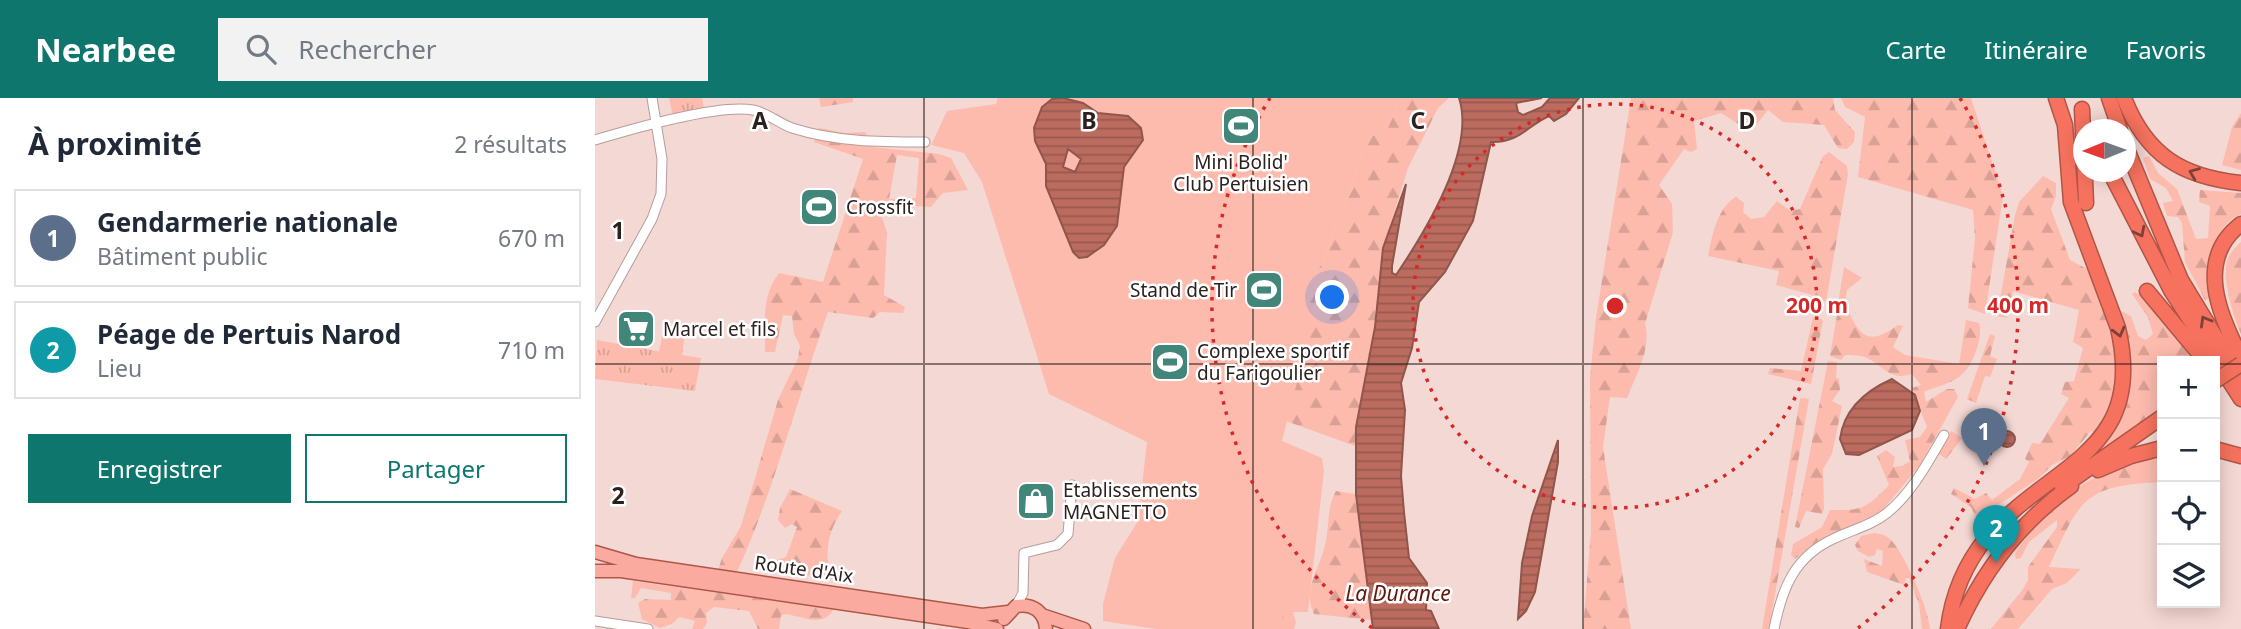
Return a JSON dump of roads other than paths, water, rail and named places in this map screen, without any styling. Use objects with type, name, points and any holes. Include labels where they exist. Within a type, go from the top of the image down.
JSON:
[{"type":"highway","points":[[1948,629],[1956,591],[1984,542],[2017,509],[2088,452],[2112,419],[2123,386],[2123,349],[2118,328],[2071,202],[2065,125],[2056,98]]},
{"type":"highway","points":[[2109,98],[2116,119]]},
{"type":"highway","points":[[2125,98],[2144,138],[2168,159],[2199,176],[2241,183]]},
{"type":"highway","points":[[2080,104],[2086,203]]},
{"type":"highway","points":[[2136,171],[2181,280],[2241,379]]},
{"type":"highway","points":[[2115,182],[2172,292],[2241,399]]},
{"type":"highway","points":[[2241,223],[2221,245],[2215,263],[2214,285],[2224,323],[2241,357]]},
{"type":"highway","points":[[2147,291],[2201,356]]},
{"type":"highway","points":[[2220,379],[2241,364]]},
{"type":"highway","points":[[2220,380],[2241,407]]},
{"type":"highway","points":[[1948,629],[2009,533],[2053,493],[2159,419]]},
{"type":"highway","points":[[1957,629],[1960,611],[2032,519],[2061,494],[2104,467],[2157,449]]},
{"type":"highway","points":[[2220,450],[2241,456]]},
{"type":"main road","name":"Route d'Aix","points":[[595,552],[636,564],[982,615],[1012,609],[1039,611]]},
{"type":"main road","name":"Route d'Aix","points":[[595,571],[621,571],[968,622],[997,629]]},
{"type":"main road","points":[[1003,629],[1012,609]]},
{"type":"main road","points":[[1039,611],[1046,629]]},
{"type":"main road","points":[[1039,611],[1084,629]]},
{"type":"street","points":[[595,322],[658,206],[663,174],[652,98]]},
{"type":"street","points":[[595,140],[657,124],[743,109],[766,114],[791,127],[864,142],[925,142]]},
{"type":"street","points":[[1775,629],[1783,591],[1799,564],[1832,540],[1866,526],[1888,512],[1910,488],[1944,435]]},
{"type":"street","points":[[1012,609],[1022,597],[1025,579],[1024,553],[1057,545],[1068,534],[1072,485]]},
{"type":"street","points":[[1025,579],[1039,611]]},
{"type":"street","points":[[595,621],[648,629]]},
{"type":"water","points":[[1063,98],[1083,103],[1098,113],[1128,116],[1141,128],[1143,140],[1124,167],[1117,226],[1104,245],[1087,257],[1079,258],[1073,252],[1046,186],[1046,164],[1035,141],[1034,128],[1042,107],[1052,99]],"holes":[[[1068,149],[1081,159],[1075,172],[1063,167]]]},
{"type":"water","name":"La Durance","points":[[1459,98],[1542,98],[1516,103],[1518,112],[1523,115],[1542,107],[1550,98],[1579,98],[1566,114],[1554,121],[1549,116],[1517,137],[1491,142],[1473,221],[1445,272],[1419,302],[1412,348],[1401,383],[1405,410],[1401,476],[1409,558],[1427,583],[1426,610],[1431,611],[1439,629],[1373,629],[1356,495],[1356,427],[1375,327],[1383,248],[1406,184],[1392,266],[1392,273],[1396,275],[1433,214],[1454,166],[1462,119]]},
{"type":"water","points":[[1892,379],[1915,395],[1920,411],[1912,430],[1859,455],[1846,454],[1840,439],[1851,410],[1865,395]]},
{"type":"water","points":[[2007,431],[2013,433],[2013,445],[2007,447],[2001,445],[1999,439],[2001,433]]},
{"type":"water","points":[[1558,440],[1558,462],[1535,592],[1526,611],[1518,619],[1522,563],[1532,516]]},
{"type":"place","name":"Mini Bolid' Club Pertuisien","points":[[1241,126]]},
{"type":"place","name":"Crossfit","points":[[819,207]]},
{"type":"place","name":"Stand de Tir","points":[[1264,290]]},
{"type":"place","name":"Marcel et fils","points":[[636,329]]},
{"type":"place","name":"Complexe sportif du Farigoulier","points":[[1170,362]]},
{"type":"place","name":"Gendarmerie nationale","points":[[1984,466]]},
{"type":"place","name":"Etablissements MAGNETTO","points":[[1036,501]]},
{"type":"place","name":"Péage de Pertuis Narod","points":[[1996,563]]}]
